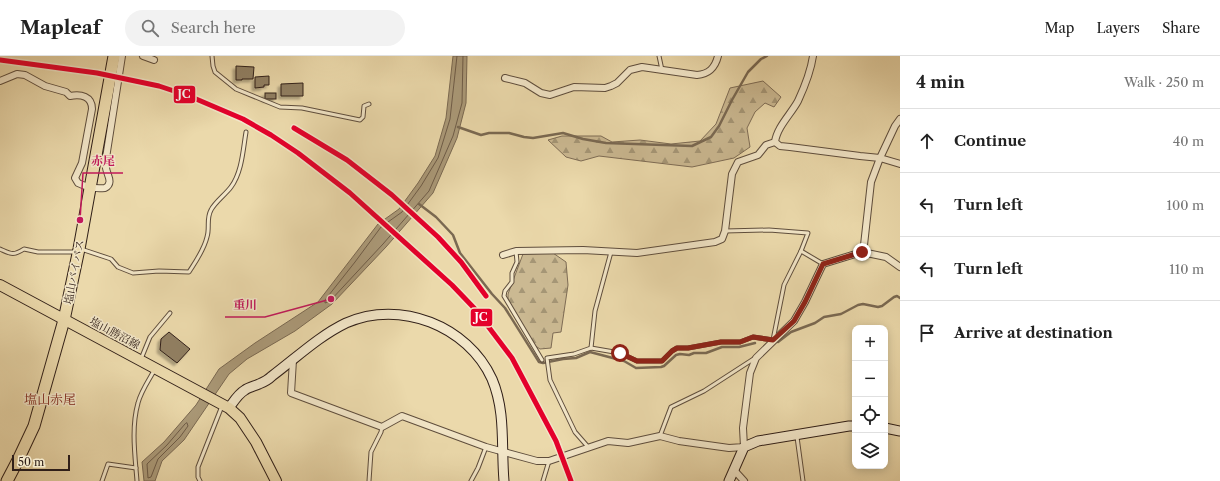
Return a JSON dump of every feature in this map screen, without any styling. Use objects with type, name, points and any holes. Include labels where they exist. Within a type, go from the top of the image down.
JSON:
[{"type":"highway","name":"塩山バイパス","points":[[7,481],[34,426],[64,320],[79,250],[114,56]]},
{"type":"main road","name":"塩山勝沼線","points":[[0,285],[224,404],[240,418],[252,436],[276,481]]},
{"type":"street","points":[[0,81],[17,74],[25,75],[45,86],[66,92],[70,96],[84,96],[89,99],[92,104],[92,109],[82,163],[75,178],[78,184],[90,188],[105,188],[109,185],[106,158],[122,56]]},
{"type":"street","points":[[143,56],[154,60]]},
{"type":"street","points":[[505,78],[525,82],[541,93],[550,95],[574,87],[605,88],[617,83],[634,68],[642,67],[697,75],[703,74],[710,71],[715,66],[718,56]]},
{"type":"street","points":[[775,142],[778,132],[798,100],[814,56]]},
{"type":"street","points":[[862,252],[871,182],[880,158],[895,126],[900,119]]},
{"type":"street","points":[[775,142],[780,146],[880,158],[900,164]]},
{"type":"street","points":[[503,255],[516,251],[583,250],[637,254],[715,242],[722,239],[725,231],[732,174],[738,162],[758,155],[766,145],[775,142]]},
{"type":"street","points":[[730,481],[744,447],[743,428],[750,373],[756,358],[794,321],[823,264],[862,252],[886,257],[900,267]]},
{"type":"street","points":[[224,404],[246,389],[266,381],[324,336],[348,322],[361,318],[389,314],[407,315],[419,318],[442,327],[455,335],[475,352],[492,378],[501,414],[504,481]]},
{"type":"street","points":[[293,360],[291,393],[382,427],[402,416],[486,447],[537,461],[550,461],[608,441],[628,443],[660,436],[679,441],[729,448],[744,447],[758,441],[852,426]]},
{"type":"street","points":[[888,429],[900,431]]},
{"type":"street","points":[[734,470],[744,481]]},
{"type":"lane","points":[[212,56],[215,72],[236,89],[280,107],[302,108],[360,120],[363,117],[364,106],[369,104]]},
{"type":"lane","points":[[658,56],[662,70]]},
{"type":"lane","points":[[0,249],[11,254],[16,254],[24,249],[38,252],[79,250],[111,259],[118,268],[133,273],[159,271],[189,272],[203,250],[208,236],[208,217],[211,210],[231,187],[237,176],[246,132]]},
{"type":"lane","points":[[587,449],[575,432],[550,380],[547,358],[574,354],[591,348],[620,353],[637,361],[662,361],[677,348],[688,348],[721,342],[740,342],[753,337],[773,340],[784,286],[808,233],[769,230],[725,231]]},
{"type":"lane","points":[[516,251],[517,262],[512,273],[512,282],[505,291],[504,296],[542,360]]},
{"type":"lane","points":[[801,251],[823,264]]},
{"type":"lane","points":[[591,348],[595,311],[610,252]]},
{"type":"lane","points":[[141,360],[150,337],[170,313]]},
{"type":"lane","points":[[660,436],[671,406],[704,391],[756,358]]},
{"type":"lane","points":[[137,481],[133,438],[134,424],[138,403],[156,369]]},
{"type":"lane","points":[[200,481],[198,477],[198,467],[224,404]]},
{"type":"lane","points":[[369,481],[371,452],[382,427]]},
{"type":"lane","points":[[796,435],[803,481]]},
{"type":"lane","points":[[471,481],[486,447]]},
{"type":"lane","points":[[543,481],[550,461]]},
{"type":"lane","points":[[102,481],[108,464],[136,468]]},
{"type":"green space","points":[[763,81],[781,97],[774,107],[765,103],[755,112],[747,128],[750,147],[734,158],[692,167],[599,156],[581,161],[566,157],[548,140],[562,136],[601,136],[612,142],[640,140],[671,144],[700,141],[716,124],[730,88]]},
{"type":"green space","points":[[553,253],[566,262],[568,285],[561,332],[553,333],[551,348],[540,349],[534,345],[508,300],[508,294],[523,254]]},
{"type":"water","points":[[453,56],[467,56],[466,103],[457,138],[433,193],[386,247],[332,304],[295,331],[247,359],[229,374],[184,440],[162,461],[155,481],[144,481],[142,462],[164,442],[196,405],[219,369],[255,343],[318,302],[378,224],[399,209],[418,183],[435,156],[446,118]]},
{"type":"building","points":[[236,66],[254,67],[253,79],[236,80]]},
{"type":"building","points":[[269,76],[269,85],[255,88],[255,77]]},
{"type":"building","points":[[303,83],[303,96],[281,96],[281,84]]},
{"type":"building","points":[[265,93],[276,93],[276,99],[265,99]]},
{"type":"building","points":[[169,332],[190,349],[177,363],[160,350],[161,339]]},
{"type":"waterway","points":[[458,127],[481,135],[489,133],[509,133],[533,138],[563,133],[583,139],[606,143],[692,146],[711,137],[719,126],[748,72],[761,59],[767,56]]},
{"type":"waterway","points":[[419,204],[436,217],[453,235],[460,253],[505,308],[539,362],[543,363],[576,358],[590,352],[624,361],[636,368],[661,367],[676,355],[706,353],[722,347],[739,347],[755,343]]},
{"type":"waterway","points":[[778,342],[791,332],[815,323],[824,317],[841,314],[858,305],[863,304],[878,307],[882,306],[894,297],[897,296],[900,298]]},
{"type":"transit line","name":"JC","points":[[0,60],[97,73],[159,86],[189,96],[243,119],[298,153],[350,193],[452,285],[475,309],[512,358],[556,441],[571,481]]},
{"type":"transit line","name":"JC","points":[[294,128],[347,160],[392,195],[438,237],[461,262],[486,296]]},
{"type":"place","name":"赤尾","points":[[80,220]]},
{"type":"place","name":"重川","points":[[331,299]]},
{"type":"district","name":"塩山赤尾","points":[[50,399]]},
{"type":"route","points":[[620,353],[637,361],[662,361],[677,348],[688,348],[721,342],[740,342],[753,337],[773,340],[794,321],[823,264],[862,252]]}]
